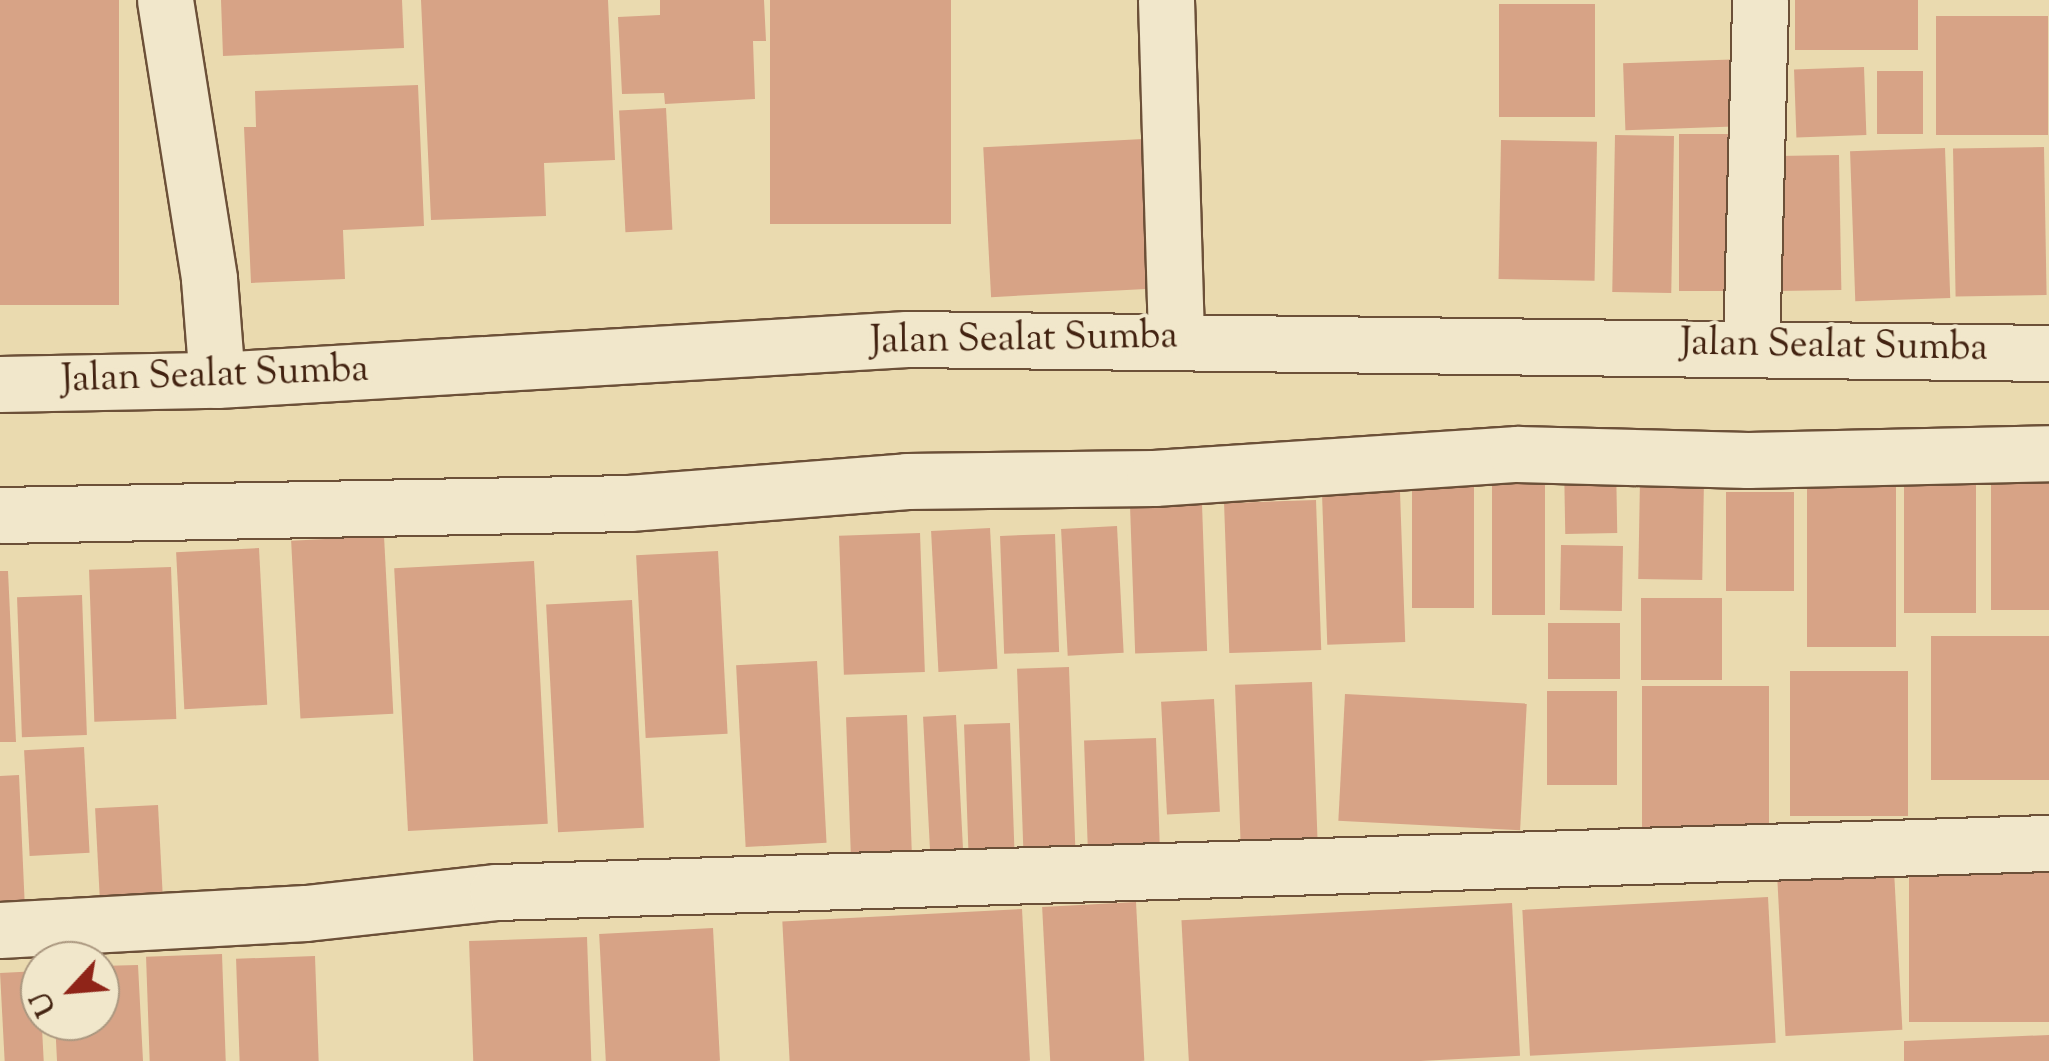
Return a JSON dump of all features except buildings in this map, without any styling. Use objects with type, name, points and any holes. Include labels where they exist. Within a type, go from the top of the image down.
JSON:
[{"type":"street","points":[[165,0],[209,279],[217,380]]},
{"type":"street","points":[[1166,0],[1176,338]]},
{"type":"street","points":[[1751,349],[1760,0]]},
{"type":"street","name":"Jalan Sealat Sumba","points":[[0,384],[217,380],[907,339],[1176,338],[2049,352]]},
{"type":"street","points":[[0,515],[630,503],[907,481],[1154,478],[1518,454],[1748,460],[2049,453]]},
{"type":"street","points":[[0,930],[306,912],[497,892],[2049,844]]}]
